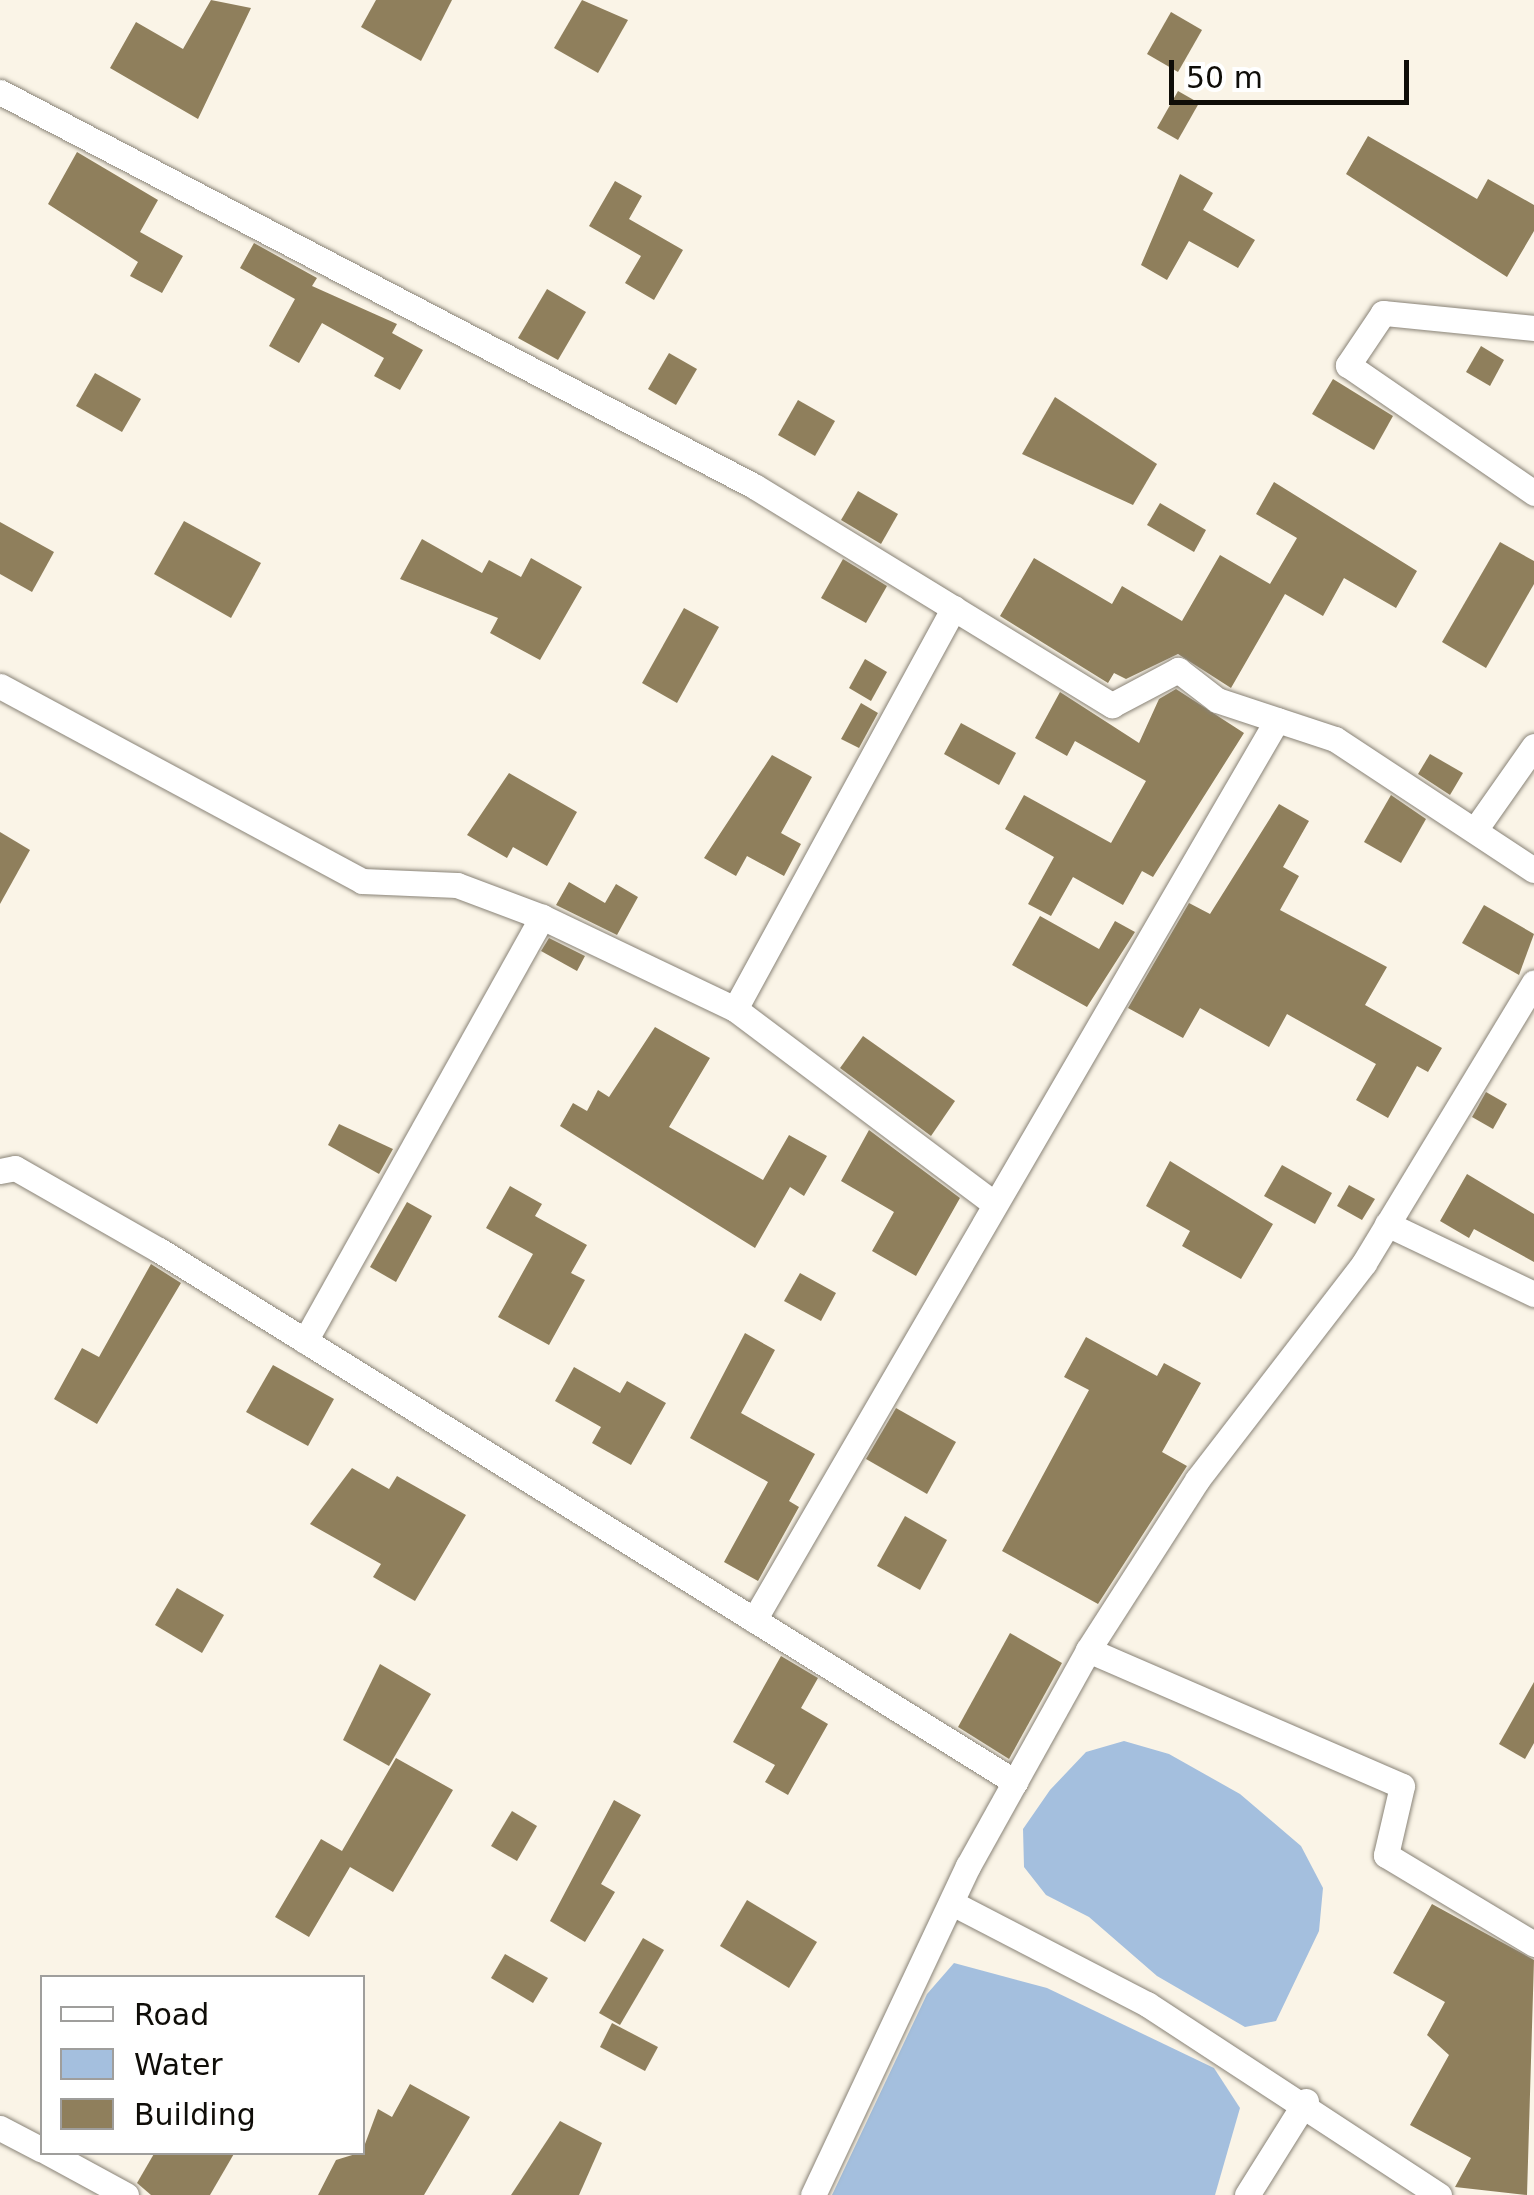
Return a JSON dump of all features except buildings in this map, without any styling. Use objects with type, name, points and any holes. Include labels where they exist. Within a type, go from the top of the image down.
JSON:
[{"type":"street","points":[[0,92],[754,486],[1112,705],[1178,670],[1217,700],[1336,740],[1477,827],[1534,870]]},
{"type":"street","points":[[1534,328],[1382,313],[1348,365],[1534,493]]},
{"type":"street","points":[[735,1009],[954,608]]},
{"type":"street","points":[[0,686],[362,881],[457,885],[542,917],[735,1009],[993,1203]]},
{"type":"street","points":[[754,1620],[1277,720]]},
{"type":"street","points":[[1477,827],[1534,746]]},
{"type":"street","points":[[305,1340],[542,917]]},
{"type":"street","points":[[813,2195],[952,1902],[1088,1650],[1197,1480],[1387,1224],[1534,982]]},
{"type":"street","points":[[0,1171],[15,1168],[305,1340],[1015,1782]]},
{"type":"street","points":[[1387,1224],[1534,1294]]},
{"type":"street","points":[[1088,1650],[1402,1786],[1386,1855],[1534,1944]]},
{"type":"street","points":[[952,1902],[1306,2101],[1440,2195]]},
{"type":"street","points":[[1247,2195],[1306,2101]]},
{"type":"street","points":[[0,2128],[40,2149]]},
{"type":"street","points":[[51,2155],[126,2195]]},
{"type":"water","points":[[1124,1741],[1169,1754],[1240,1794],[1301,1846],[1323,1888],[1319,1931],[1276,2021],[1245,2027],[1157,1976],[1089,1917],[1046,1895],[1024,1867],[1023,1829],[1050,1790],[1086,1752]]},
{"type":"water","points":[[954,1963],[1047,1988],[1214,2068],[1240,2108],[1215,2195],[832,2195],[927,1994]]}]
